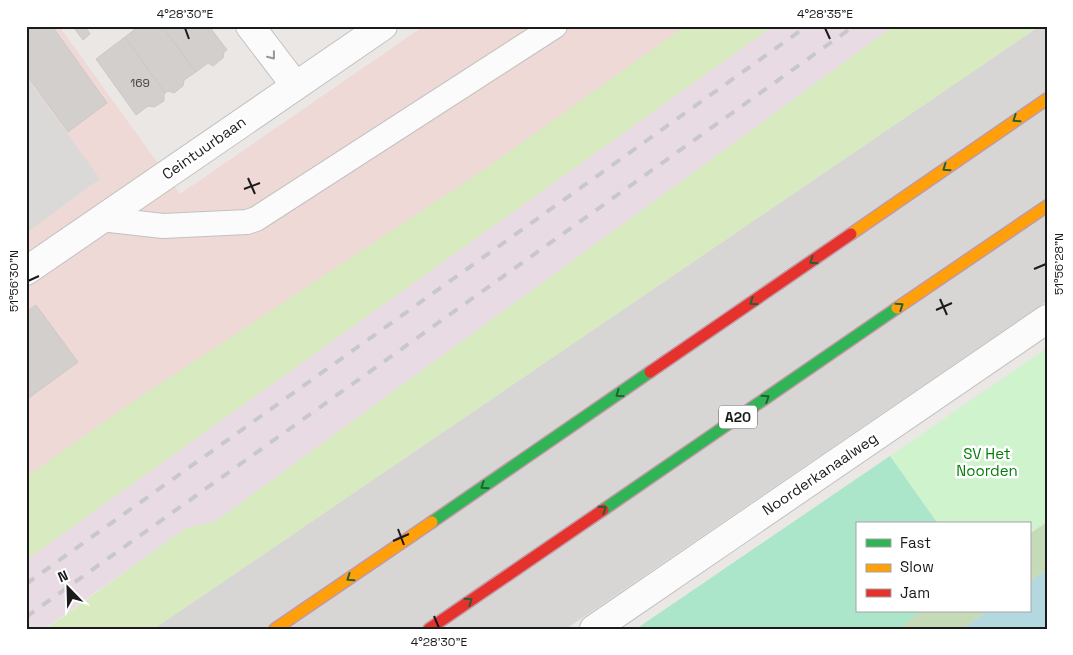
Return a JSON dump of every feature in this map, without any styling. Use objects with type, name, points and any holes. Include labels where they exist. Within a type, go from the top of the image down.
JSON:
[{"type":"highway","points":[[276,629],[1047,99]]},
{"type":"highway","name":"A20","points":[[429,629],[1047,206]]},
{"type":"street","points":[[250,26],[295,85]]},
{"type":"street","name":"Ceintuurbaan","points":[[26,271],[383,26]]},
{"type":"street","name":"Noorderkanaalweg","points":[[594,629],[1047,319]]},
{"type":"lane","points":[[101,219],[163,226],[247,222],[256,219],[548,29]]},
{"type":"shaded area","points":[[26,26],[59,26],[180,194],[424,26],[811,26],[26,591]]},
{"type":"shaded area","points":[[773,26],[894,26],[216,521],[186,528],[44,629],[26,629],[26,560]]},
{"type":"shaded area","points":[[26,76],[100,179],[26,233]]},
{"type":"green space","points":[[685,26],[773,26],[26,560],[26,477],[125,407],[482,171]]},
{"type":"green space","points":[[894,26],[1040,26],[154,629],[46,629],[186,528],[216,521]]},
{"type":"green space","name":"SV Het Noorden","points":[[1047,348],[1047,522],[1030,533],[1030,522],[937,522],[890,456]]},
{"type":"green space","points":[[890,456],[937,522],[856,522],[856,612],[921,612],[898,629],[636,629]]},
{"type":"green space","points":[[1047,522],[1047,570],[1030,581],[1030,533]]},
{"type":"green space","points":[[921,612],[987,612],[963,629],[898,629]]},
{"type":"water","points":[[1047,570],[1047,629],[963,629],[987,612],[1030,612],[1030,581]]},
{"type":"pier","points":[[1040,26],[1047,26],[1047,301],[566,629],[154,629]]},
{"type":"building","points":[[26,26],[52,26],[107,103],[68,132],[26,74]]},
{"type":"building","points":[[85,26],[90,34],[83,40],[74,28]]},
{"type":"building","points":[[139,26],[162,26],[196,72],[184,80],[183,86],[174,93],[168,91],[165,93],[125,37]]},
{"type":"building","points":[[162,26],[209,26],[227,50],[224,52],[223,58],[213,66],[208,63],[196,72]]},
{"type":"building","points":[[125,37],[165,93],[164,101],[154,107],[148,106],[136,115],[96,59]]},
{"type":"building","points":[[36,305],[78,362],[26,400],[26,312]]},
{"type":"railway","points":[[26,584],[807,26]]},
{"type":"railway","points":[[26,617],[854,26]]},
{"type":"traffic: fast","points":[[603,510],[897,308]]},
{"type":"traffic: fast","points":[[432,522],[650,372]]},
{"type":"traffic: slow","points":[[851,234],[1047,99]]},
{"type":"traffic: slow","points":[[897,308],[1047,206]]},
{"type":"traffic: slow","points":[[275,629],[432,522]]},
{"type":"traffic: jam","points":[[650,372],[851,234]]},
{"type":"traffic: jam","points":[[429,629],[603,510]]}]
